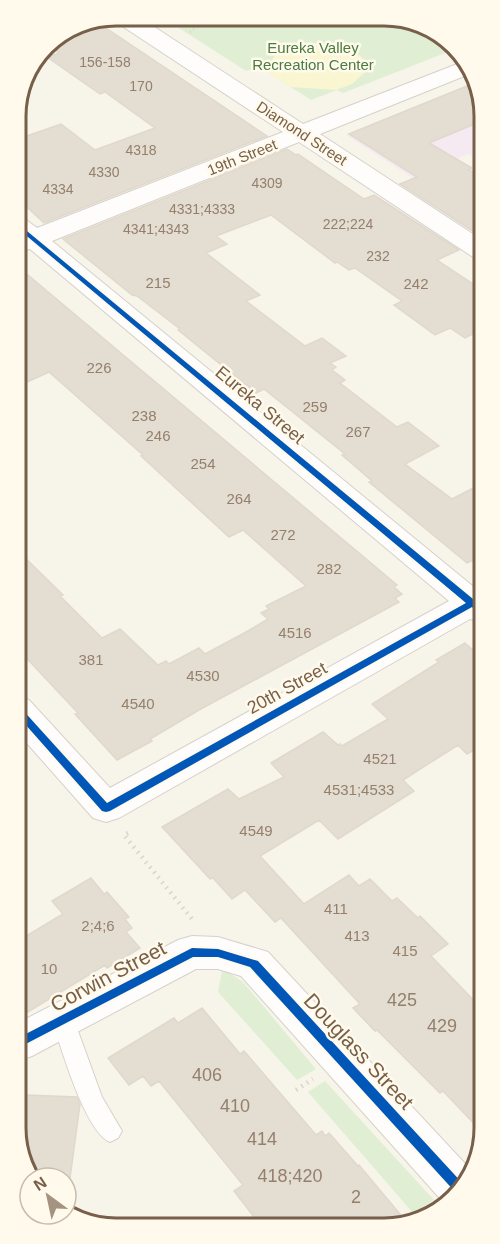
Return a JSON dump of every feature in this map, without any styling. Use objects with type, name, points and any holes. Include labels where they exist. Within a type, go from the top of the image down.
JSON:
[{"type":"street","name":"Diamond Street","points":[[138,26],[474,246]]},
{"type":"street","name":"19th Street","points":[[26,236],[301,133],[462,70]]},
{"type":"street","name":"Eureka Street","points":[[26,240],[474,599]]},
{"type":"street","name":"20th Street","points":[[26,719],[106,808],[474,607]]},
{"type":"street","name":"Corwin Street","points":[[26,1039],[192,952],[218,953]]},
{"type":"street","name":"Douglass Street","points":[[218,953],[254,964],[455,1184]]},
{"type":"lane","points":[[63,1020],[92,1101],[110,1131]]},
{"type":"path","points":[[133,830],[124,835],[193,920]]},
{"type":"path","points":[[296,1090],[323,1072]]},
{"type":"shaded area","points":[[469,84],[474,104],[474,158],[468,154],[413,178],[346,135]]},
{"type":"green space","name":"Eureka Valley Recreation Center","points":[[176,26],[402,27],[414,30],[435,41],[448,52],[343,93],[337,90],[311,100],[259,67],[246,71]]},
{"type":"green space","points":[[222,971],[228,972],[243,982],[316,1069],[297,1080],[218,992]]},
{"type":"green space","points":[[325,1081],[434,1200],[413,1213],[308,1092]]},
{"type":"sand","points":[[315,43],[336,45],[356,52],[366,62],[364,73],[352,84],[336,90],[291,87],[254,65],[269,66],[277,54],[288,47]]},
{"type":"building","points":[[104,27],[267,136],[44,223],[26,206],[26,136],[61,124],[95,150],[155,128],[105,92],[100,94],[47,57],[59,53],[54,50],[65,41],[81,32]]},
{"type":"building","points":[[469,85],[474,104],[474,124],[429,143],[472,168],[469,170],[474,173],[474,232],[400,184],[417,177],[349,134]]},
{"type":"building","points":[[287,149],[364,199],[374,195],[459,250],[437,260],[474,285],[474,333],[465,338],[450,328],[435,335],[394,305],[402,301],[355,268],[349,270],[335,263],[271,215],[216,236],[227,244],[206,253],[260,295],[246,301],[305,346],[322,338],[346,356],[330,363],[336,367],[332,370],[345,380],[340,383],[397,427],[408,422],[439,446],[405,464],[452,499],[474,488],[474,560],[467,563],[369,482],[372,481],[342,455],[345,454],[264,389],[256,393],[178,330],[180,329],[137,296],[132,295],[63,239]]},
{"type":"building","points":[[26,273],[397,585],[394,587],[402,594],[395,598],[399,602],[199,710],[150,739],[152,741],[117,760],[75,714],[78,713],[26,658],[26,559],[102,638],[120,629],[158,665],[166,661],[169,664],[199,648],[205,654],[268,619],[261,613],[269,609],[266,606],[306,586],[243,530],[229,537],[141,456],[143,455],[49,372],[26,382]]},
{"type":"building","points":[[465,643],[474,651],[474,750],[467,754],[458,745],[403,780],[414,791],[338,839],[319,820],[260,856],[304,904],[349,875],[359,886],[370,879],[392,901],[397,898],[418,918],[420,916],[448,944],[431,956],[474,1001],[474,1123],[443,1091],[440,1093],[353,1008],[360,1004],[281,918],[275,922],[245,890],[232,899],[213,878],[210,879],[162,827],[228,789],[239,799],[284,777],[271,763],[323,732],[342,746],[388,719],[372,704],[439,662],[436,660]]},
{"type":"building","points":[[91,878],[104,894],[107,892],[129,917],[125,919],[132,928],[126,932],[140,948],[107,968],[105,965],[26,1013],[26,936],[63,914],[52,901]]},
{"type":"building","points":[[202,1008],[240,1054],[244,1051],[316,1135],[322,1131],[325,1136],[329,1133],[402,1216],[255,1218],[234,1191],[243,1185],[159,1081],[151,1086],[143,1076],[129,1085],[108,1058],[174,1018],[178,1023]]},
{"type":"building","points":[[27,1095],[77,1097],[80,1104],[72,1166],[34,1166],[26,1140]]},
{"type":"cycle path","points":[[26,232],[474,605]]},
{"type":"cycle path","points":[[26,719],[106,808],[474,602]]},
{"type":"cycle path","points":[[26,1039],[192,952],[218,953],[254,964],[455,1184]]}]
